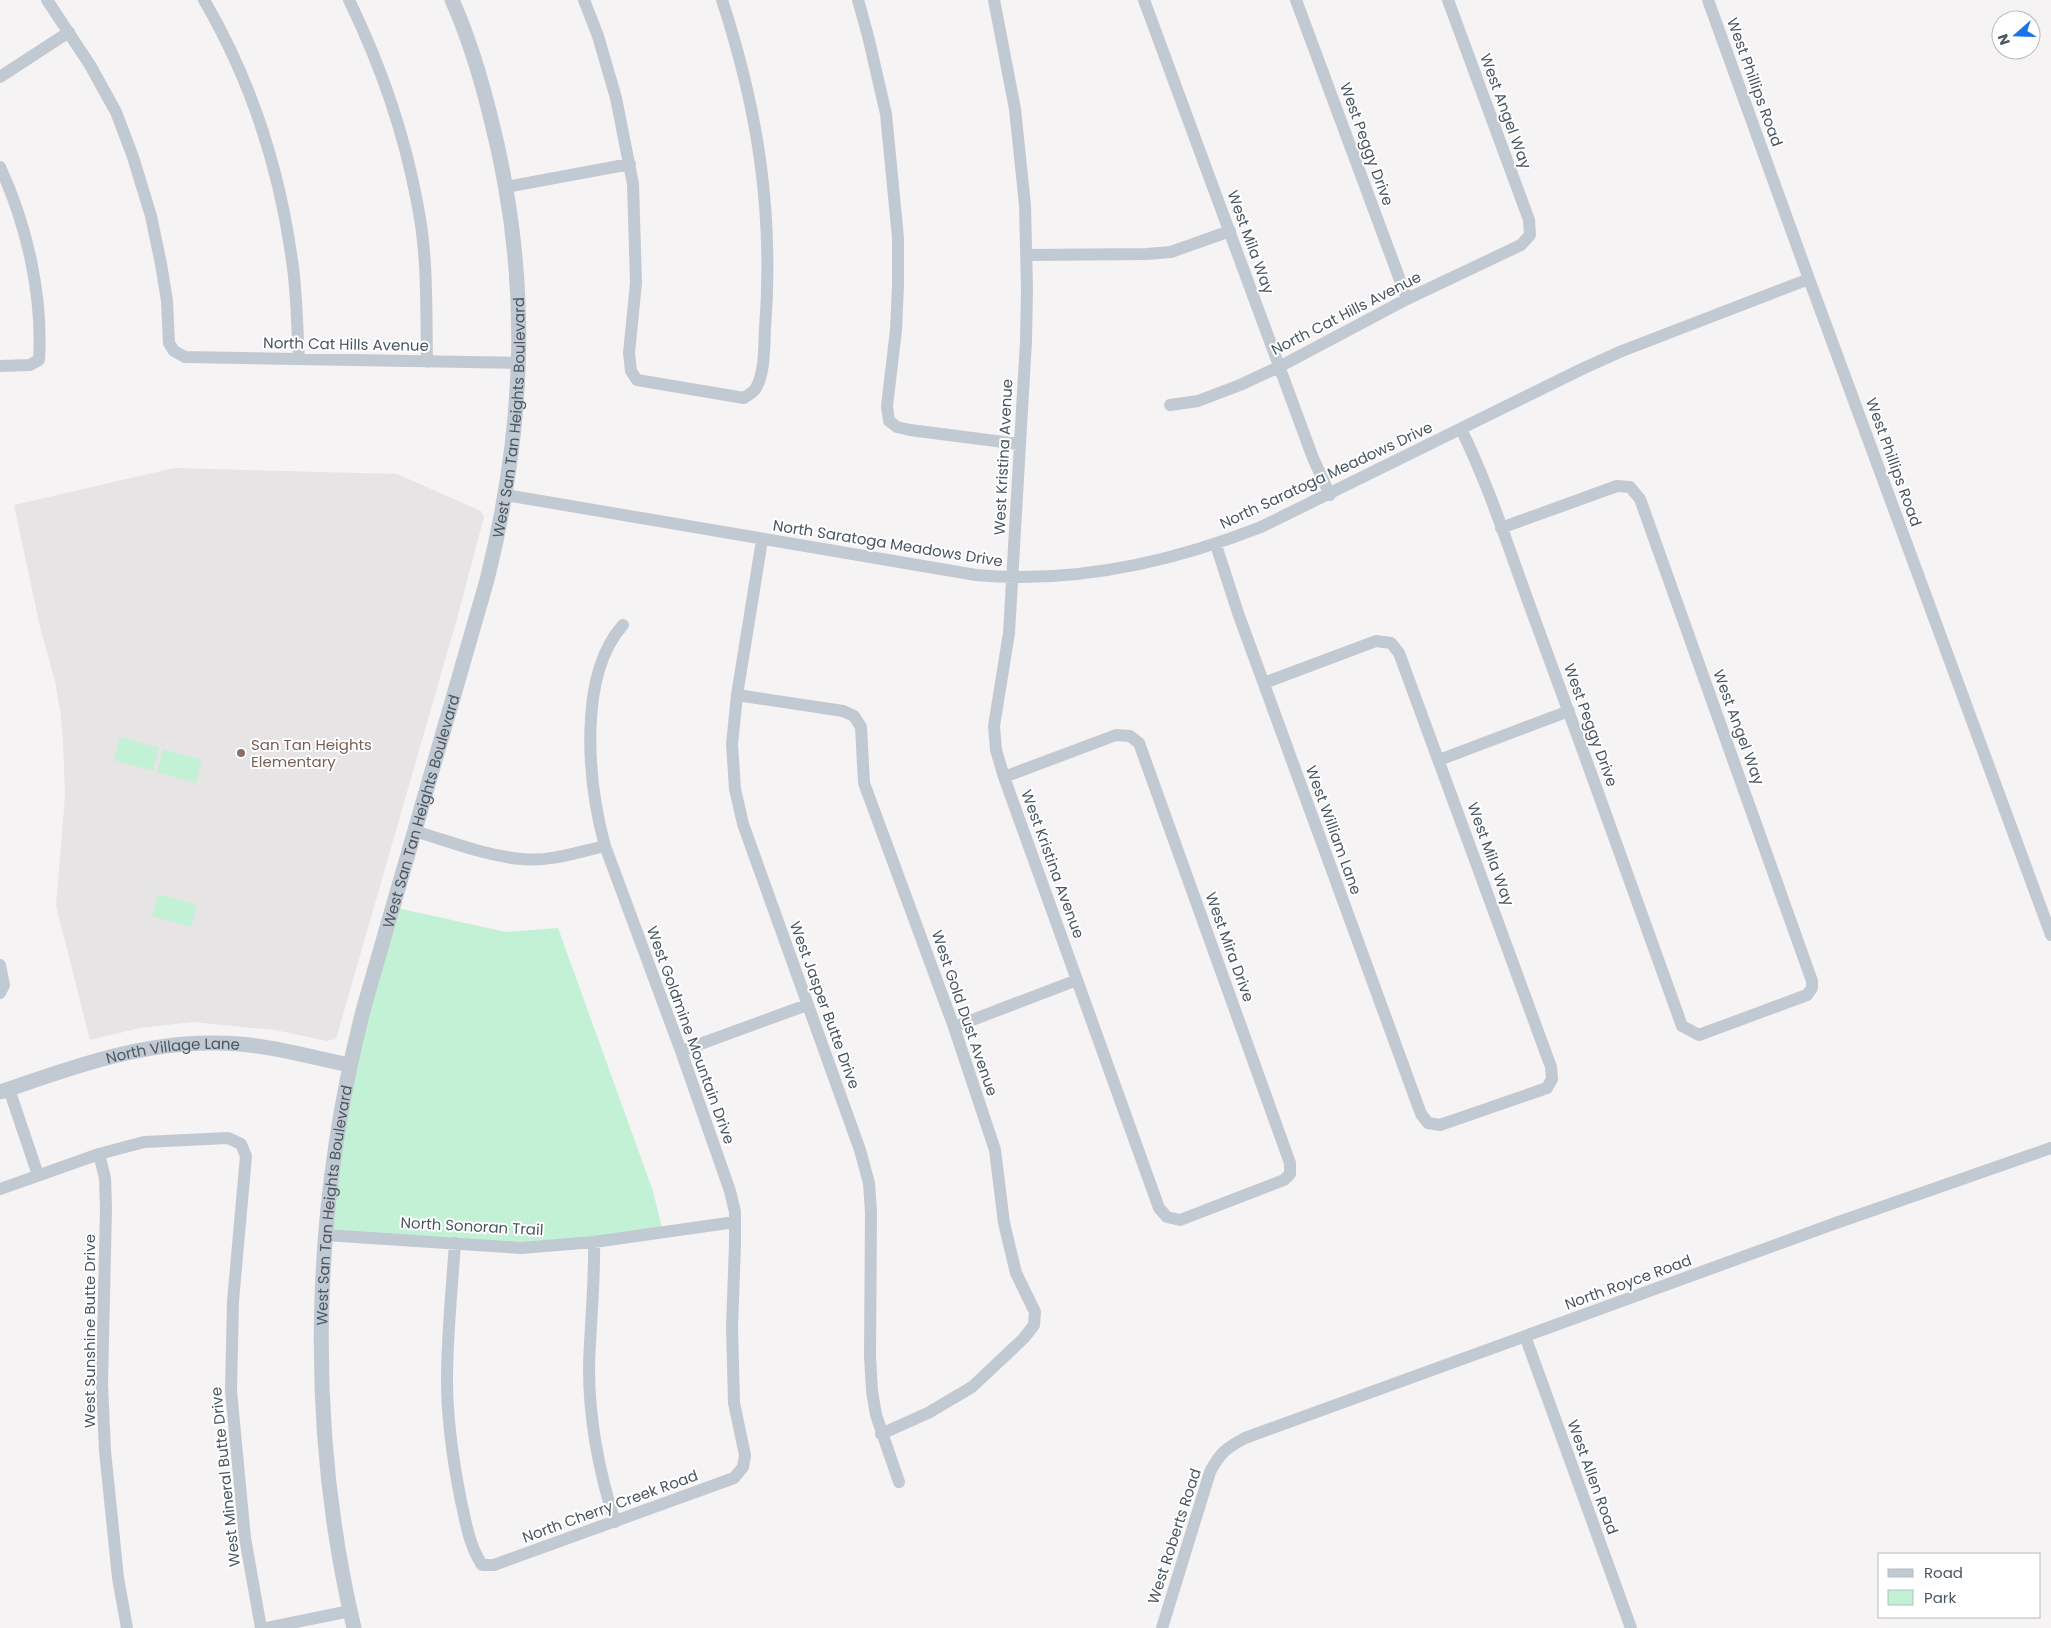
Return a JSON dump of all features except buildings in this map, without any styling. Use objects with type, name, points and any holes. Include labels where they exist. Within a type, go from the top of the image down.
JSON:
[{"type":"street","points":[[0,77],[69,32],[47,0]]},
{"type":"street","points":[[204,0],[230,47],[248,89],[275,175],[287,226],[294,270],[298,359]]},
{"type":"street","points":[[349,0],[368,39],[389,98],[405,150],[418,203],[426,273],[427,362]]},
{"type":"street","name":"West San Tan Heights Boulevard","points":[[354,1628],[335,1533],[322,1395],[322,1304],[326,1235],[335,1152],[349,1065],[414,831],[487,580],[501,523],[514,442],[519,363],[520,308],[516,249],[500,154],[484,91],[465,29],[452,0]]},
{"type":"street","points":[[584,0],[598,36],[616,98],[633,184],[636,250],[630,353],[631,371],[637,380],[744,398],[755,390],[760,376],[767,305],[768,227],[754,117],[745,76],[722,0]]},
{"type":"street","points":[[858,0],[886,114],[898,238],[896,330],[888,406],[889,421],[897,427],[910,430],[1019,444]]},
{"type":"street","name":"West Kristina Avenue","points":[[994,0],[1015,109],[1025,205],[1026,255],[1026,341],[1009,633],[994,726],[996,750],[1004,777],[1159,1208],[1166,1217]]},
{"type":"street","name":"West Mila Way","points":[[1144,0],[1279,367],[1330,495]]},
{"type":"street","name":"West Peggy Drive","points":[[1296,0],[1407,299]]},
{"type":"street","name":"West Angel Way","points":[[1448,0],[1529,220],[1530,235]]},
{"type":"street","name":"West Phillips Road","points":[[1708,0],[2051,934]]},
{"type":"street","name":"North Cat Hills Avenue","points":[[69,32],[116,112],[133,157],[151,216],[161,264],[169,344],[174,351],[184,357],[519,363]]},
{"type":"street","points":[[506,187],[630,164]]},
{"type":"street","points":[[0,167],[21,224],[33,275],[40,335],[39,360],[30,366],[0,366]]},
{"type":"street","points":[[1026,255],[1147,254],[1171,252],[1230,231]]},
{"type":"street","name":"North Cat Hills Avenue","points":[[1170,405],[1198,401],[1240,385],[1279,367],[1407,299],[1521,245],[1530,235]]},
{"type":"street","name":"North Saratoga Meadows Drive","points":[[506,495],[940,570],[1012,579],[1120,568],[1216,545],[1261,527],[1330,495],[1584,368],[1622,351],[1809,279]]},
{"type":"street","name":"West Peggy Drive","points":[[1461,429],[1474,455],[1569,711],[1682,1026],[1689,1031]]},
{"type":"street","name":"West Angel Way","points":[[1501,528],[1617,486],[1630,487],[1640,500],[1812,981],[1812,988],[1807,995],[1699,1034],[1689,1031]]},
{"type":"street","name":"West Jasper Butte Drive","points":[[762,540],[737,695],[732,744],[735,789],[743,824],[860,1150],[869,1183],[871,1212],[871,1382],[876,1415],[899,1482]]},
{"type":"street","name":"West William Lane","points":[[1216,545],[1238,613],[1421,1114],[1428,1123],[1440,1125],[1546,1088],[1552,1079]]},
{"type":"street","name":"West Goldmine Mountain Drive","points":[[623,625],[612,637],[603,656],[596,679],[592,704],[593,789],[598,821],[605,846],[681,1051],[730,1191],[735,1222],[732,1364],[734,1404],[745,1455],[743,1468]]},
{"type":"street","name":"West Mila Way","points":[[1264,683],[1376,642],[1391,643],[1399,653],[1552,1067],[1552,1079]]},
{"type":"street","name":"West Gold Dust Avenue","points":[[737,695],[843,711],[854,716],[861,727],[864,783],[954,1027],[995,1150],[1004,1223],[1016,1273],[1035,1312],[1034,1325],[1024,1338],[972,1387],[928,1414],[882,1434]]},
{"type":"street","points":[[1439,760],[1569,711]]},
{"type":"street","name":"West Mira Drive","points":[[1004,777],[1116,735],[1130,736],[1139,743],[1290,1164],[1290,1174],[1284,1180],[1180,1220],[1166,1217]]},
{"type":"street","points":[[414,831],[498,855],[523,859],[554,857],[605,846]]},
{"type":"street","points":[[0,965],[2,989]]},
{"type":"street","points":[[954,1027],[1077,980]]},
{"type":"street","points":[[681,1051],[807,1005]]},
{"type":"street","name":"North Village Lane","points":[[4,1090],[129,1051],[177,1044],[218,1042],[260,1046],[349,1065]]},
{"type":"street","points":[[4,1090],[38,1175]]},
{"type":"street","name":"West Mineral Butte Drive","points":[[99,1154],[144,1142],[228,1138],[241,1144],[246,1156],[233,1301],[231,1391],[245,1538],[261,1628]]},
{"type":"street","name":"North Royce Road","points":[[1220,1454],[1245,1438],[1836,1223],[2051,1148]]},
{"type":"street","points":[[0,1190],[99,1154]]},
{"type":"street","name":"West Sunshine Butte Drive","points":[[99,1154],[104,1178],[106,1208],[102,1384],[105,1450],[118,1578],[127,1628]]},
{"type":"street","name":"North Sonoran Trail","points":[[326,1235],[521,1248],[594,1242],[735,1222]]},
{"type":"street","points":[[594,1242],[595,1267],[589,1369],[592,1426],[602,1480],[615,1522]]},
{"type":"street","name":"North Cherry Creek Road","points":[[456,1243],[447,1380],[450,1427],[454,1470],[466,1524],[473,1551],[482,1565],[494,1564],[734,1478],[743,1468]]},
{"type":"street","name":"West Allen Road","points":[[1525,1336],[1631,1628]]},
{"type":"street","name":"West Roberts Road","points":[[1162,1628],[1210,1472],[1220,1454]]},
{"type":"street","points":[[268,1628],[350,1611]]},
{"type":"shaded area","name":"San Tan Heights Elementary","points":[[174,468],[397,474],[481,511],[484,517],[458,615],[336,1039],[327,1041],[275,1030],[193,1022],[140,1028],[90,1040],[56,906],[65,796],[60,710],[14,505]]},
{"type":"green space","points":[[120,737],[159,748],[153,771],[114,760]]},
{"type":"green space","points":[[163,749],[202,760],[196,783],[157,772]]},
{"type":"green space","points":[[158,894],[197,905],[191,927],[152,916]]},
{"type":"green space","points":[[393,907],[506,932],[558,928],[653,1191],[663,1232],[550,1246],[325,1235],[335,1152]]},
{"type":"place","name":"San Tan Heights Elementary","points":[[241,753]]}]
